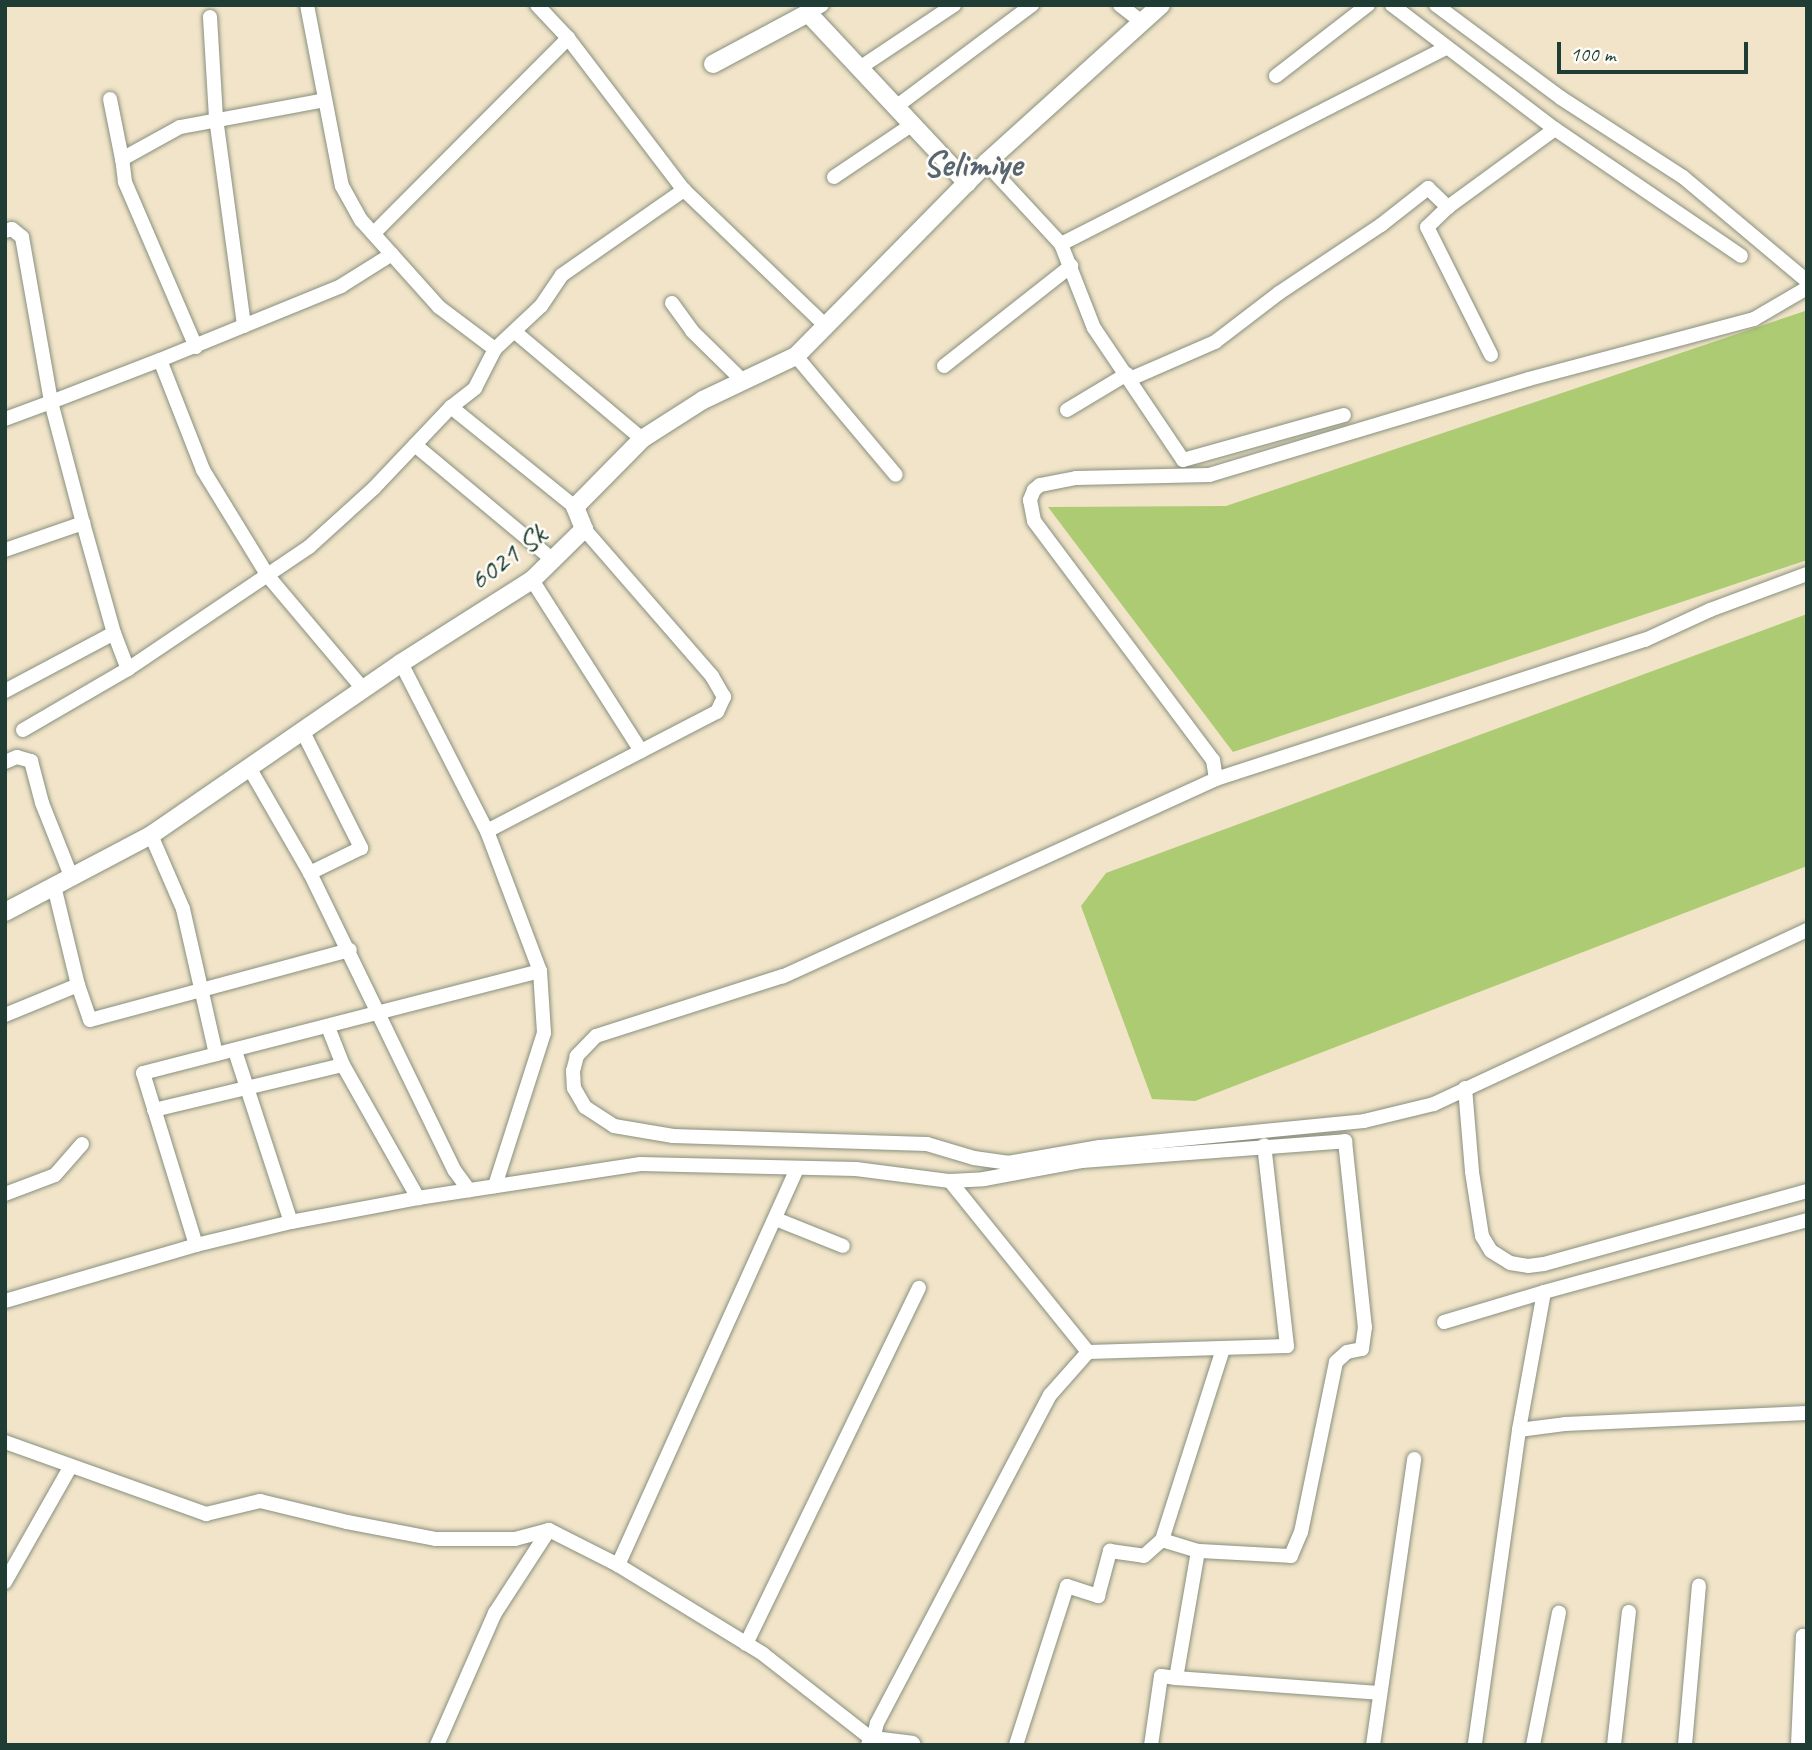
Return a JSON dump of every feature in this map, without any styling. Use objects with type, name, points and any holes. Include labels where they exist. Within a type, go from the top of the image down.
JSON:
[{"type":"street","points":[[307,5],[341,186],[362,220],[439,307],[495,349]]},
{"type":"street","points":[[537,5],[568,38],[684,190],[825,324]]},
{"type":"street","points":[[861,67],[954,5]]},
{"type":"street","points":[[897,106],[1032,5]]},
{"type":"street","points":[[1119,5],[1142,22]]},
{"type":"street","name":"6021 Sk","points":[[5,912],[151,835],[401,663],[532,580],[584,529],[575,507],[642,439],[703,400],[796,356],[986,163],[1161,5]]},
{"type":"street","points":[[1276,76],[1368,5]]},
{"type":"street","points":[[1392,5],[1555,129],[1741,256]]},
{"type":"street","points":[[1436,5],[1560,98],[1683,177],[1807,281]]},
{"type":"street","points":[[713,64],[815,9],[861,67],[967,183]]},
{"type":"street","points":[[210,17],[216,118],[244,326]]},
{"type":"street","points":[[375,232],[568,38]]},
{"type":"street","points":[[1061,244],[1446,48]]},
{"type":"street","points":[[110,99],[125,182],[196,347]]},
{"type":"street","points":[[122,159],[180,127],[216,118],[325,100]]},
{"type":"street","points":[[834,177],[913,124]]},
{"type":"street","points":[[1491,355],[1427,227],[1448,207],[1555,129]]},
{"type":"street","points":[[986,163],[1061,244],[1094,328],[1183,460],[1344,415]]},
{"type":"street","points":[[1067,411],[1128,377],[1215,342],[1279,293],[1381,225],[1428,188],[1448,207]]},
{"type":"street","points":[[23,730],[128,669],[268,576],[318,539],[374,488],[452,407],[475,388],[495,349],[541,306],[562,275],[684,190]]},
{"type":"street","points":[[5,231],[12,229],[22,237],[51,402],[114,633],[128,669]]},
{"type":"street","points":[[5,419],[196,347],[341,286],[392,254]]},
{"type":"street","points":[[944,366],[1071,266]]},
{"type":"street","points":[[1216,779],[1213,760],[1034,521],[1030,507],[1034,490],[1053,480],[1210,475],[1553,372],[1754,319],[1807,288]]},
{"type":"street","points":[[673,303],[692,331],[743,381]]},
{"type":"street","points":[[515,332],[642,439]]},
{"type":"street","points":[[796,356],[896,475]]},
{"type":"street","points":[[160,360],[203,470],[268,576],[363,689]]},
{"type":"street","points":[[452,407],[575,507]]},
{"type":"street","points":[[415,444],[554,561]]},
{"type":"street","points":[[5,550],[83,523]]},
{"type":"street","points":[[487,831],[717,712],[724,697],[712,676],[584,529]]},
{"type":"street","points":[[1807,574],[1710,610],[1645,640],[1216,779],[783,976],[596,1036],[577,1056],[573,1071],[574,1088],[579,1099],[599,1119],[614,1126],[673,1136],[919,1144],[1008,1163],[1100,1147],[1364,1121],[1418,1109],[1807,930]]},
{"type":"street","points":[[532,580],[641,751]]},
{"type":"street","points":[[5,691],[114,633]]},
{"type":"street","points":[[401,663],[487,831],[540,971],[544,1033],[495,1186]]},
{"type":"street","points":[[303,732],[361,848],[310,873]]},
{"type":"street","points":[[5,762],[17,757],[31,761],[42,803],[71,876]]},
{"type":"street","points":[[250,769],[310,873],[350,950],[455,1171],[469,1190]]},
{"type":"street","points":[[151,835],[183,909],[216,1054]]},
{"type":"street","points":[[54,886],[78,985],[90,1020],[350,950]]},
{"type":"street","points":[[197,1245],[143,1073],[540,971]]},
{"type":"street","points":[[5,1015],[78,985]]},
{"type":"street","points":[[328,1027],[344,1065],[418,1198]]},
{"type":"street","points":[[235,1051],[291,1222]]},
{"type":"street","points":[[154,1110],[344,1065]]},
{"type":"street","points":[[1465,1088],[1482,1236],[1492,1251],[1510,1263],[1528,1266],[1544,1264],[1807,1191]]},
{"type":"street","points":[[5,1301],[197,1245],[291,1222],[418,1198],[640,1164],[896,1172],[950,1181],[1004,1178],[1082,1161],[1264,1145],[1345,1141],[1365,1327],[1362,1349],[1347,1352],[1336,1362],[1301,1532],[1291,1556],[1198,1552],[1162,1539]]},
{"type":"street","points":[[5,1194],[55,1175],[82,1144]]},
{"type":"street","points":[[871,1743],[877,1723],[1050,1395],[1088,1352],[1286,1346],[1264,1145]]},
{"type":"street","points":[[618,1565],[797,1168]]},
{"type":"street","points":[[950,1181],[1088,1352]]},
{"type":"street","points":[[776,1219],[843,1246]]},
{"type":"street","points":[[1444,1322],[1807,1220]]},
{"type":"street","points":[[746,1644],[919,1288]]},
{"type":"street","points":[[1475,1745],[1519,1430],[1544,1292]]},
{"type":"street","points":[[1016,1745],[1067,1586],[1098,1595],[1110,1552],[1144,1556],[1162,1539],[1223,1349]]},
{"type":"street","points":[[1519,1430],[1565,1424],[1807,1413]]},
{"type":"street","points":[[5,1442],[206,1514],[260,1501],[347,1522],[436,1539],[515,1539],[550,1530],[618,1565],[746,1644],[871,1743],[912,1745]]},
{"type":"street","points":[[1373,1745],[1378,1693],[1414,1459]]},
{"type":"street","points":[[5,1582],[71,1466]]},
{"type":"street","points":[[437,1745],[495,1613],[550,1530]]},
{"type":"street","points":[[1176,1678],[1198,1552]]},
{"type":"street","points":[[1685,1745],[1699,1586]]},
{"type":"street","points":[[1614,1745],[1629,1612]]},
{"type":"street","points":[[1533,1745],[1559,1613]]},
{"type":"street","points":[[1798,1745],[1803,1636],[1807,1637]]},
{"type":"street","points":[[1151,1745],[1161,1676],[1378,1693]]},
{"type":"green space","points":[[1805,311],[1807,560],[1233,752],[1048,507],[1226,506]]},
{"type":"green space","points":[[1807,614],[1807,866],[1195,1101],[1152,1099],[1081,906],[1106,873]]},
{"type":"district","name":"Selimiye","points":[[972,164]]}]
